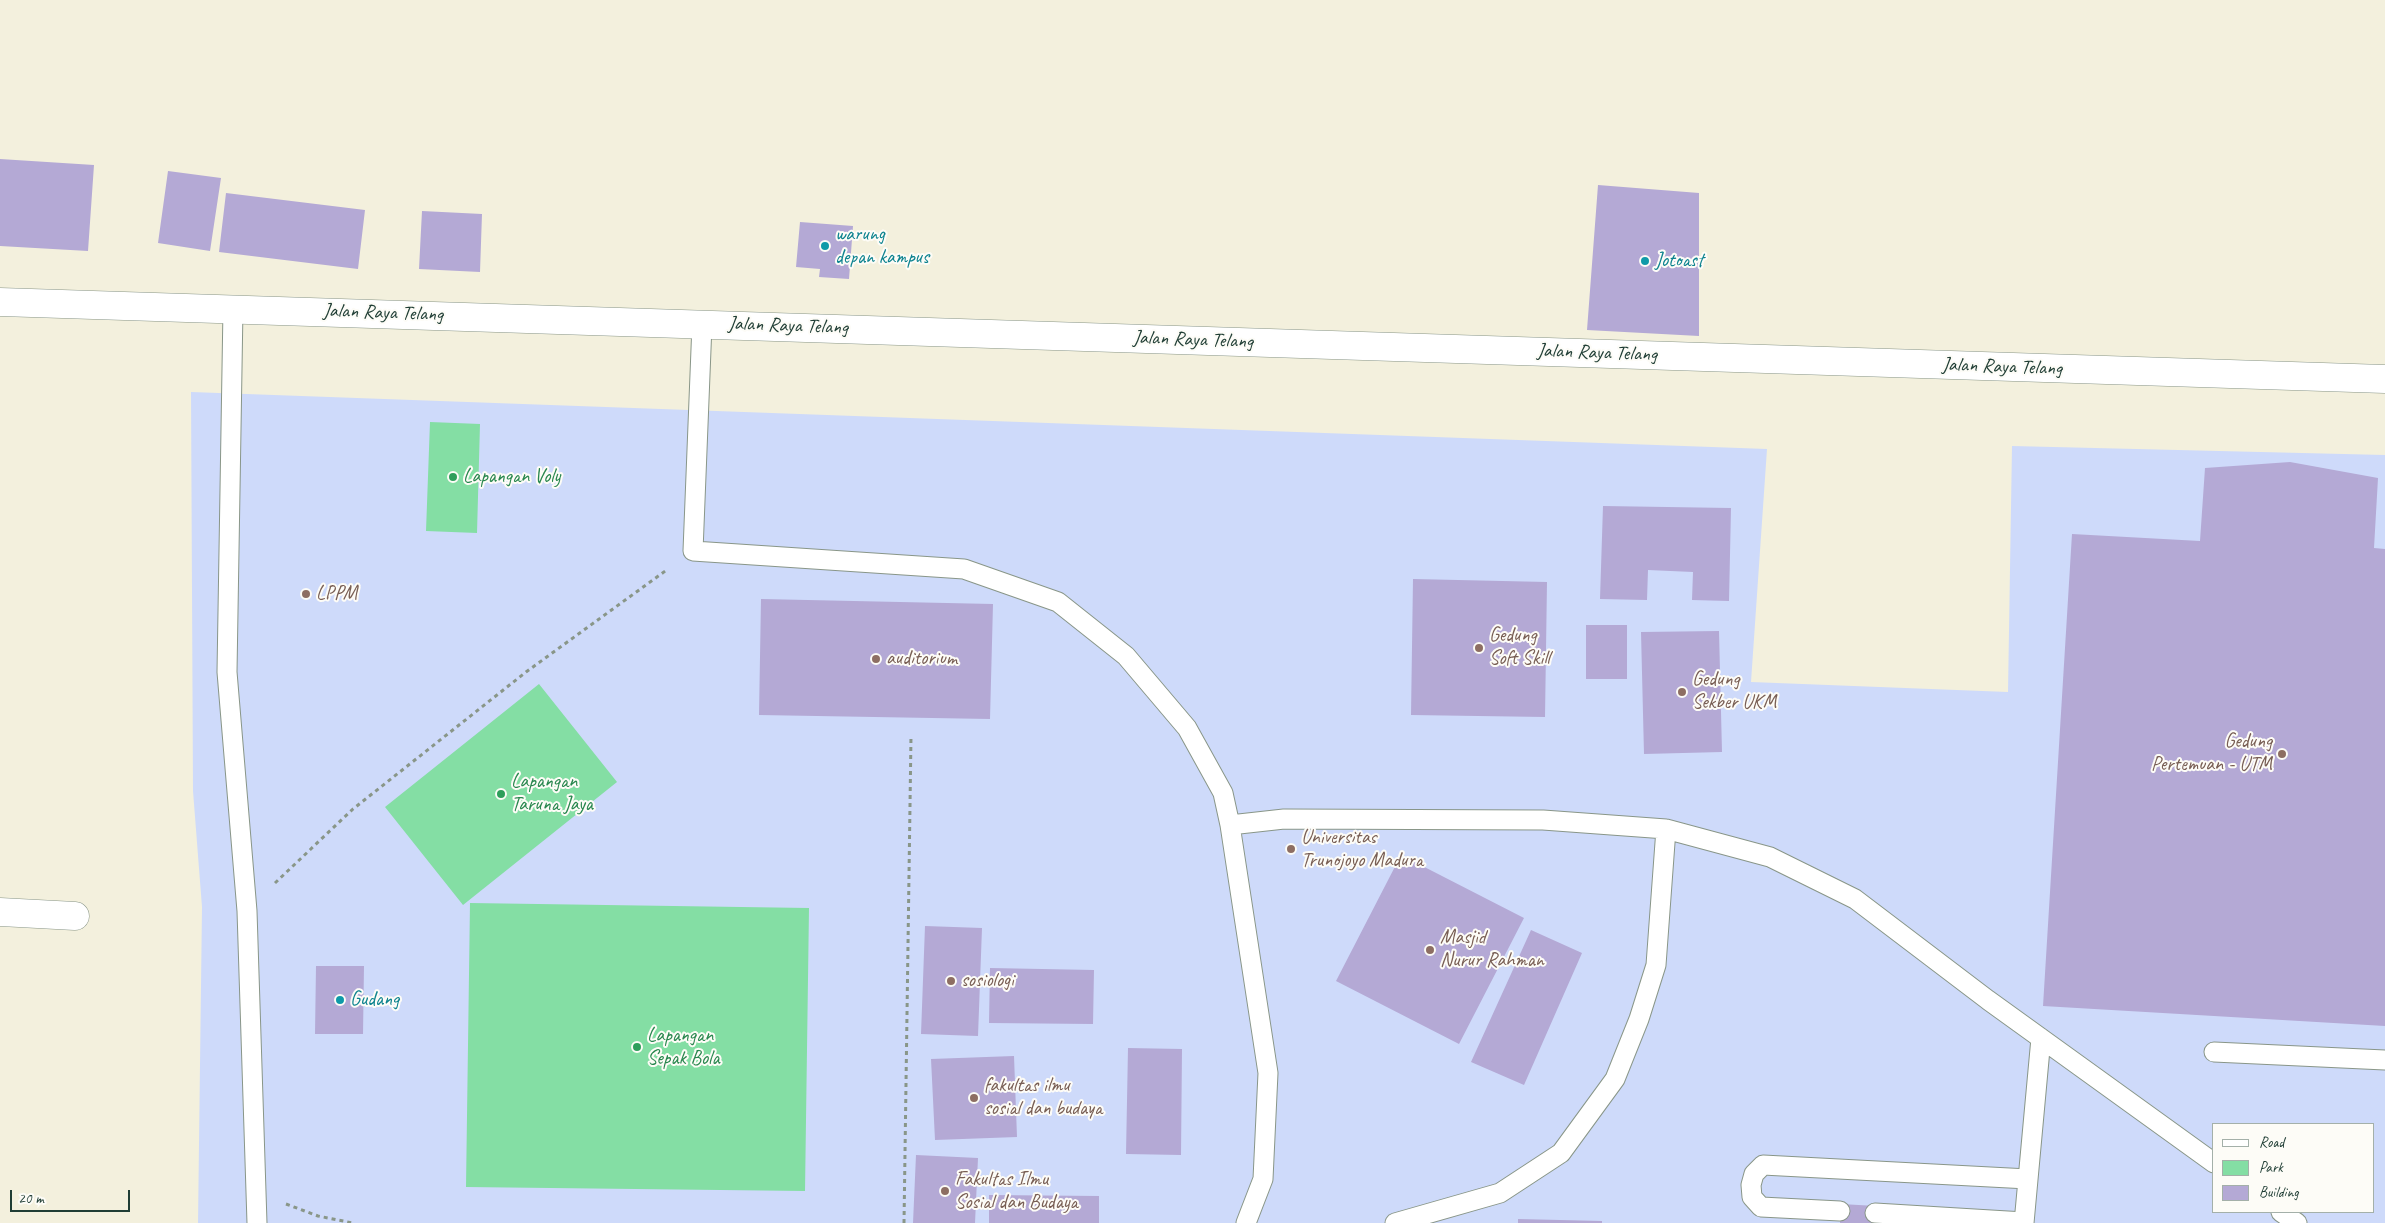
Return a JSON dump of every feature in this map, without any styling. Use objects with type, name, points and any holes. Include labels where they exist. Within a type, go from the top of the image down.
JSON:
[{"type":"street","name":"Jalan Raya Telang","points":[[0,302],[233,308],[2385,379]]},
{"type":"street","points":[[0,912],[75,916]]},
{"type":"lane","points":[[233,308],[227,672],[247,911],[257,1223]]},
{"type":"lane","points":[[702,324],[693,551],[964,569],[1058,602],[1126,656],[1187,728],[1223,793],[1230,825],[1268,1073],[1263,1179],[1246,1223]]},
{"type":"lane","points":[[1230,825],[1284,819],[1419,818],[1544,820],[1666,829],[1770,857],[1856,899],[2041,1038],[2212,1162]]},
{"type":"lane","points":[[1395,1223],[1491,1195],[1508,1188],[1561,1153],[1615,1079],[1639,1019],[1656,965],[1666,829]]},
{"type":"lane","points":[[1875,1213],[2024,1222],[2041,1038]]},
{"type":"lane","points":[[2214,1052],[2385,1060]]},
{"type":"lane","points":[[1840,1211],[1761,1207],[1752,1197],[1751,1185],[1754,1174],[1763,1165],[2028,1179]]},
{"type":"lane","points":[[2282,1213],[2296,1223]]},
{"type":"path","points":[[247,911],[353,809],[526,672],[693,551]]},
{"type":"path","points":[[904,1223],[912,736]]},
{"type":"path","points":[[257,1194],[318,1216],[353,1223]]},
{"type":"shaded area","name":"Universitas Trunojoyo Madura","points":[[191,392],[1767,449],[1751,682],[2008,692],[2012,446],[2385,455],[2385,1223],[198,1223],[202,907],[193,791]]},
{"type":"green space","name":"Lapangan Voly","points":[[430,422],[480,424],[477,533],[426,531]]},
{"type":"green space","name":"Lapangan Taruna Jaya","points":[[539,684],[617,782],[463,905],[385,807]]},
{"type":"green space","name":"Lapangan Sepak Bola","points":[[470,903],[809,908],[805,1191],[466,1187]]},
{"type":"building","points":[[0,159],[94,165],[88,251],[0,246]]},
{"type":"building","points":[[168,171],[221,178],[210,251],[158,243]]},
{"type":"building","name":"Jotoast","points":[[1598,185],[1699,193],[1699,336],[1587,330]]},
{"type":"building","points":[[226,193],[365,210],[358,269],[219,252]]},
{"type":"building","points":[[422,211],[482,214],[480,272],[419,269]]},
{"type":"building","name":"warung depan kampus","points":[[800,222],[853,226],[849,279],[819,277],[820,269],[796,267]]},
{"type":"building","points":[[2290,462],[2378,478],[2374,548],[2385,549],[2385,1026],[2043,1006],[2072,534],[2200,541],[2205,468]]},
{"type":"building","points":[[1603,506],[1731,508],[1729,601],[1692,600],[1693,572],[1648,570],[1647,600],[1600,599]]},
{"type":"building","name":"Gedung Soft Skill","points":[[1413,579],[1547,582],[1545,717],[1411,715]]},
{"type":"building","name":"auditorium","points":[[761,599],[993,604],[990,719],[759,715]]},
{"type":"building","points":[[1586,625],[1627,625],[1627,679],[1586,679]]},
{"type":"building","name":"Gedung Sekber UKM","points":[[1719,631],[1722,752],[1644,754],[1641,632]]},
{"type":"building","name":"Masjid Nurur Rahman","points":[[1401,855],[1524,918],[1459,1044],[1336,981]]},
{"type":"building","name":"sosiologi","points":[[925,926],[982,928],[978,1036],[921,1034]]},
{"type":"building","points":[[1531,930],[1582,953],[1524,1085],[1471,1062]]},
{"type":"building","name":"Gudang","points":[[316,966],[364,966],[363,1034],[315,1034]]},
{"type":"building","points":[[990,968],[1094,970],[1093,1024],[989,1023]]},
{"type":"building","points":[[1128,1048],[1182,1049],[1181,1155],[1126,1154]]},
{"type":"building","name":"fakultas ilmu sosial dan budaya","points":[[1014,1056],[1017,1137],[935,1140],[931,1059]]},
{"type":"building","name":"Fakultas Ilmu Sosial dan Budaya","points":[[916,1155],[978,1158],[975,1223],[913,1223]]},
{"type":"building","points":[[989,1195],[1099,1196],[1099,1223],[989,1223]]},
{"type":"building","points":[[1841,1204],[1876,1206],[1875,1223],[1840,1223]]},
{"type":"building","points":[[1518,1219],[1602,1221],[1602,1223],[1518,1223]]},
{"type":"place","name":"warung depan kampus","points":[[825,246]]},
{"type":"place","name":"Jotoast","points":[[1645,261]]},
{"type":"place","name":"Lapangan Voly","points":[[453,477]]},
{"type":"place","name":"LPPM","points":[[306,594]]},
{"type":"place","name":"Gedung Soft Skill","points":[[1479,648]]},
{"type":"place","name":"auditorium","points":[[876,659]]},
{"type":"place","name":"Gedung Sekber UKM","points":[[1682,692]]},
{"type":"place","name":"Gedung Pertemuan - UTM","points":[[2282,754]]},
{"type":"place","name":"Lapangan Taruna Jaya","points":[[501,794]]},
{"type":"place","name":"Universitas Trunojoyo Madura","points":[[1291,849]]},
{"type":"place","name":"Masjid Nurur Rahman","points":[[1430,950]]},
{"type":"place","name":"sosiologi","points":[[951,981]]},
{"type":"place","name":"Gudang","points":[[340,1000]]},
{"type":"place","name":"Lapangan Sepak Bola","points":[[637,1047]]},
{"type":"place","name":"fakultas ilmu sosial dan budaya","points":[[974,1098]]},
{"type":"place","name":"Fakultas Ilmu Sosial dan Budaya","points":[[945,1191]]}]
